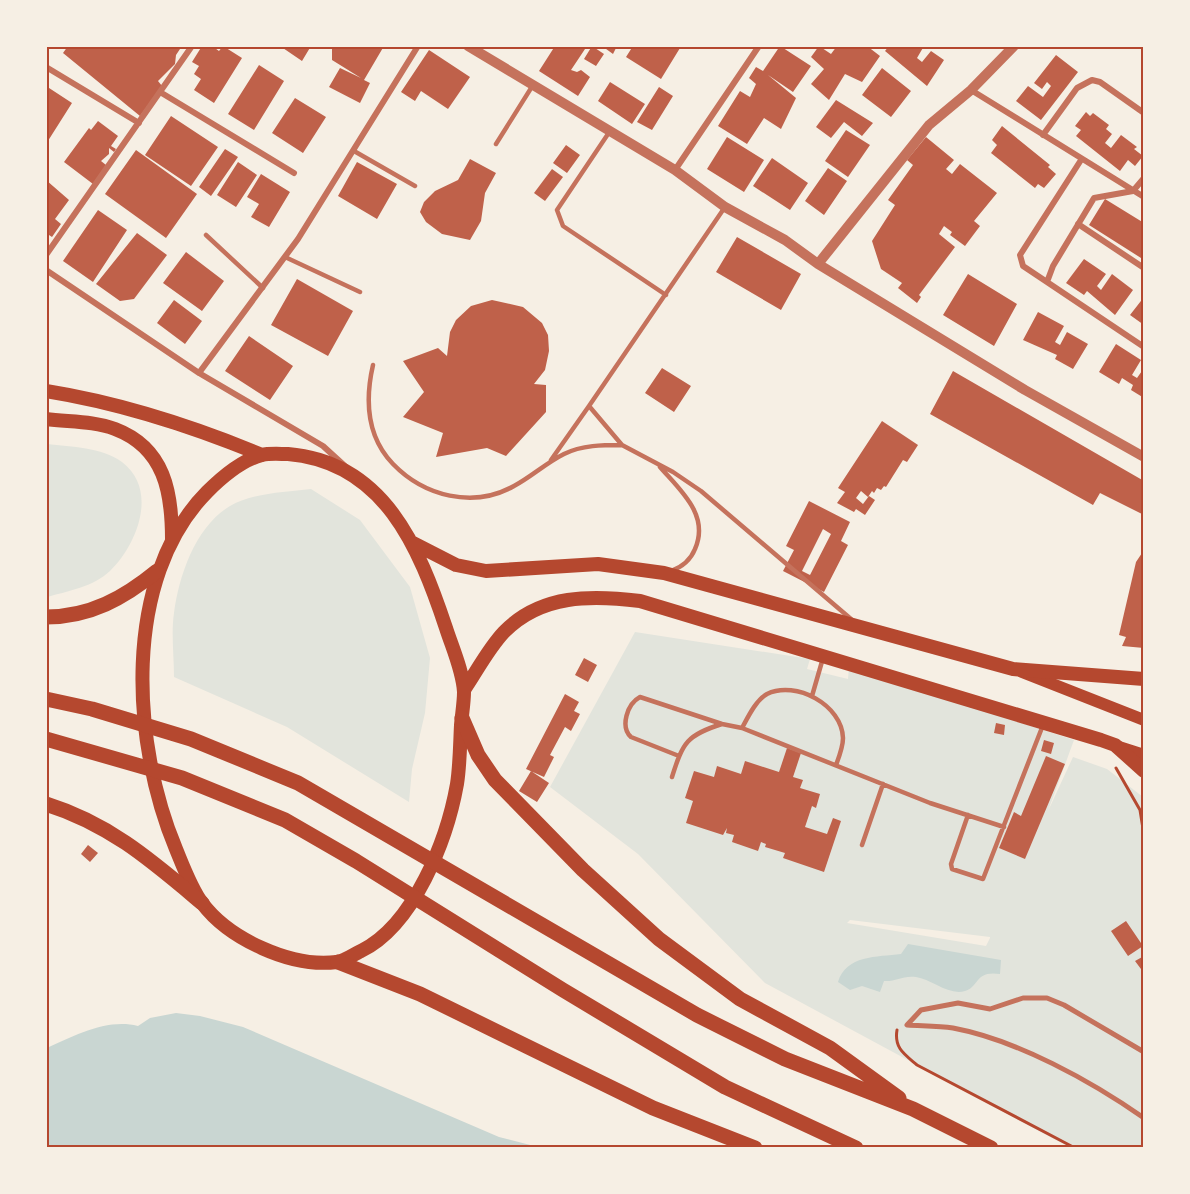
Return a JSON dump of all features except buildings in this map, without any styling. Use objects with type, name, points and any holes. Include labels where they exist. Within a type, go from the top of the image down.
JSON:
[{"type":"highway","points":[[46,617],[93,610],[129,594],[157,571]]},
{"type":"highway","points":[[46,699],[92,709],[191,739],[298,783],[697,1015],[785,1059],[913,1109],[991,1148]]},
{"type":"highway","points":[[462,718],[478,754],[495,780],[583,870],[659,939],[740,999],[830,1048],[913,1109]]},
{"type":"highway","points":[[46,739],[182,778],[285,820],[725,1086],[856,1148]]},
{"type":"highway","points":[[46,804],[101,825],[144,855],[201,903]]},
{"type":"highway","points":[[338,962],[420,994],[653,1108],[755,1148]]},
{"type":"main road","points":[[46,391],[127,407],[189,426],[262,454],[313,456],[353,473],[386,504],[413,543],[433,590],[464,690],[457,784],[450,812],[428,873],[411,907],[394,928],[367,948],[338,962],[281,956],[263,949],[244,939],[201,903],[167,828],[155,791],[146,749],[143,661],[157,571],[172,539],[199,501],[236,468],[262,454]]},
{"type":"main road","points":[[46,419],[103,426],[116,430],[143,447],[159,466],[171,496],[172,539]]},
{"type":"main road","points":[[413,543],[456,566],[486,571],[598,564],[664,573],[1012,669],[1143,720]]},
{"type":"main road","points":[[464,690],[495,643],[521,617],[564,600],[586,596],[640,602],[1101,740],[1143,756]]},
{"type":"main road","points":[[1012,669],[1143,679]]},
{"type":"main road","points":[[1115,745],[1143,771]]},
{"type":"street","points":[[46,255],[192,46]]},
{"type":"street","points":[[199,373],[285,257],[354,151],[418,46]]},
{"type":"street","points":[[468,46],[675,170],[725,207],[785,240],[818,264],[1025,390],[1143,457]]},
{"type":"street","points":[[675,170],[759,46]]},
{"type":"street","points":[[818,264],[929,125],[971,90],[1014,46]]},
{"type":"street","points":[[46,67],[139,123]]},
{"type":"street","points":[[1043,135],[1077,88],[1092,80],[1100,82],[1143,113]]},
{"type":"street","points":[[971,90],[1143,197]]},
{"type":"street","points":[[160,92],[294,173]]},
{"type":"street","points":[[1081,160],[1020,255],[1023,266],[1143,347]]},
{"type":"street","points":[[1047,282],[1053,266],[1094,198],[1133,191],[1143,178]]},
{"type":"street","points":[[1078,224],[1143,268]]},
{"type":"street","points":[[46,270],[199,373],[323,446],[353,473]]},
{"type":"street","points":[[907,1025],[921,1010],[958,1003],[990,1008],[1023,998],[1047,998],[1064,1005],[1143,1052]]},
{"type":"street","points":[[907,1025],[953,1028],[1009,1046],[1069,1073],[1119,1101],[1143,1118]]},
{"type":"lane","points":[[496,144],[533,85]]},
{"type":"lane","points":[[610,131],[557,210],[562,226],[666,295]]},
{"type":"lane","points":[[354,151],[415,186]]},
{"type":"lane","points":[[549,463],[725,207]]},
{"type":"lane","points":[[206,235],[263,288]]},
{"type":"lane","points":[[285,257],[360,292]]},
{"type":"lane","points":[[373,365],[369,384],[371,424],[388,459],[418,485],[436,493],[476,498],[513,487],[549,463],[582,448],[622,445]]},
{"type":"lane","points":[[589,406],[622,445],[701,491],[858,625]]},
{"type":"lane","points":[[658,465],[691,502],[700,526],[694,551],[687,561],[664,573]]},
{"type":"lane","points":[[812,696],[823,655]]},
{"type":"lane","points":[[742,728],[755,707],[768,694],[787,691],[812,696],[822,702],[840,727],[843,738],[836,765]]},
{"type":"lane","points":[[679,756],[626,733],[624,727],[635,700],[640,697],[722,724],[742,728],[883,784],[1004,827]]},
{"type":"lane","points":[[968,815],[951,864],[955,872],[978,880],[985,878],[1044,723]]},
{"type":"lane","points":[[672,777],[679,756],[689,738],[696,733],[722,724]]},
{"type":"lane","points":[[861,845],[883,784]]},
{"type":"path","points":[[1101,740],[1140,810],[1143,835]]},
{"type":"path","points":[[907,1025],[897,1029],[895,1041],[901,1052],[917,1065],[1075,1148]]},
{"type":"shaded area","points":[[47,444],[76,447],[114,457],[133,474],[140,487],[142,502],[135,532],[120,560],[110,571],[88,585],[47,597]]},
{"type":"shaded area","points":[[311,489],[360,520],[410,587],[430,658],[425,713],[412,769],[409,802],[287,727],[174,677],[173,628],[176,598],[191,553],[208,526],[230,506],[249,498]]},
{"type":"shaded area","points":[[635,632],[810,659],[807,669],[848,679],[849,667],[1074,740],[1048,811],[1073,757],[1107,769],[1143,797],[1143,1147],[1069,1147],[765,983],[638,854],[550,787]],"holes":[[[850,920],[990,937],[986,946],[847,923]]]},
{"type":"shaded area","points":[[908,944],[1001,960],[1000,974],[986,974],[969,989],[959,992],[916,977],[884,981],[880,992],[862,986],[850,990],[838,982],[842,973],[855,962],[873,957],[901,954]]},
{"type":"shaded area","points":[[176,1013],[200,1016],[243,1027],[499,1137],[538,1147],[47,1147],[47,1048],[103,1026],[126,1024],[138,1026],[150,1018]]}]
